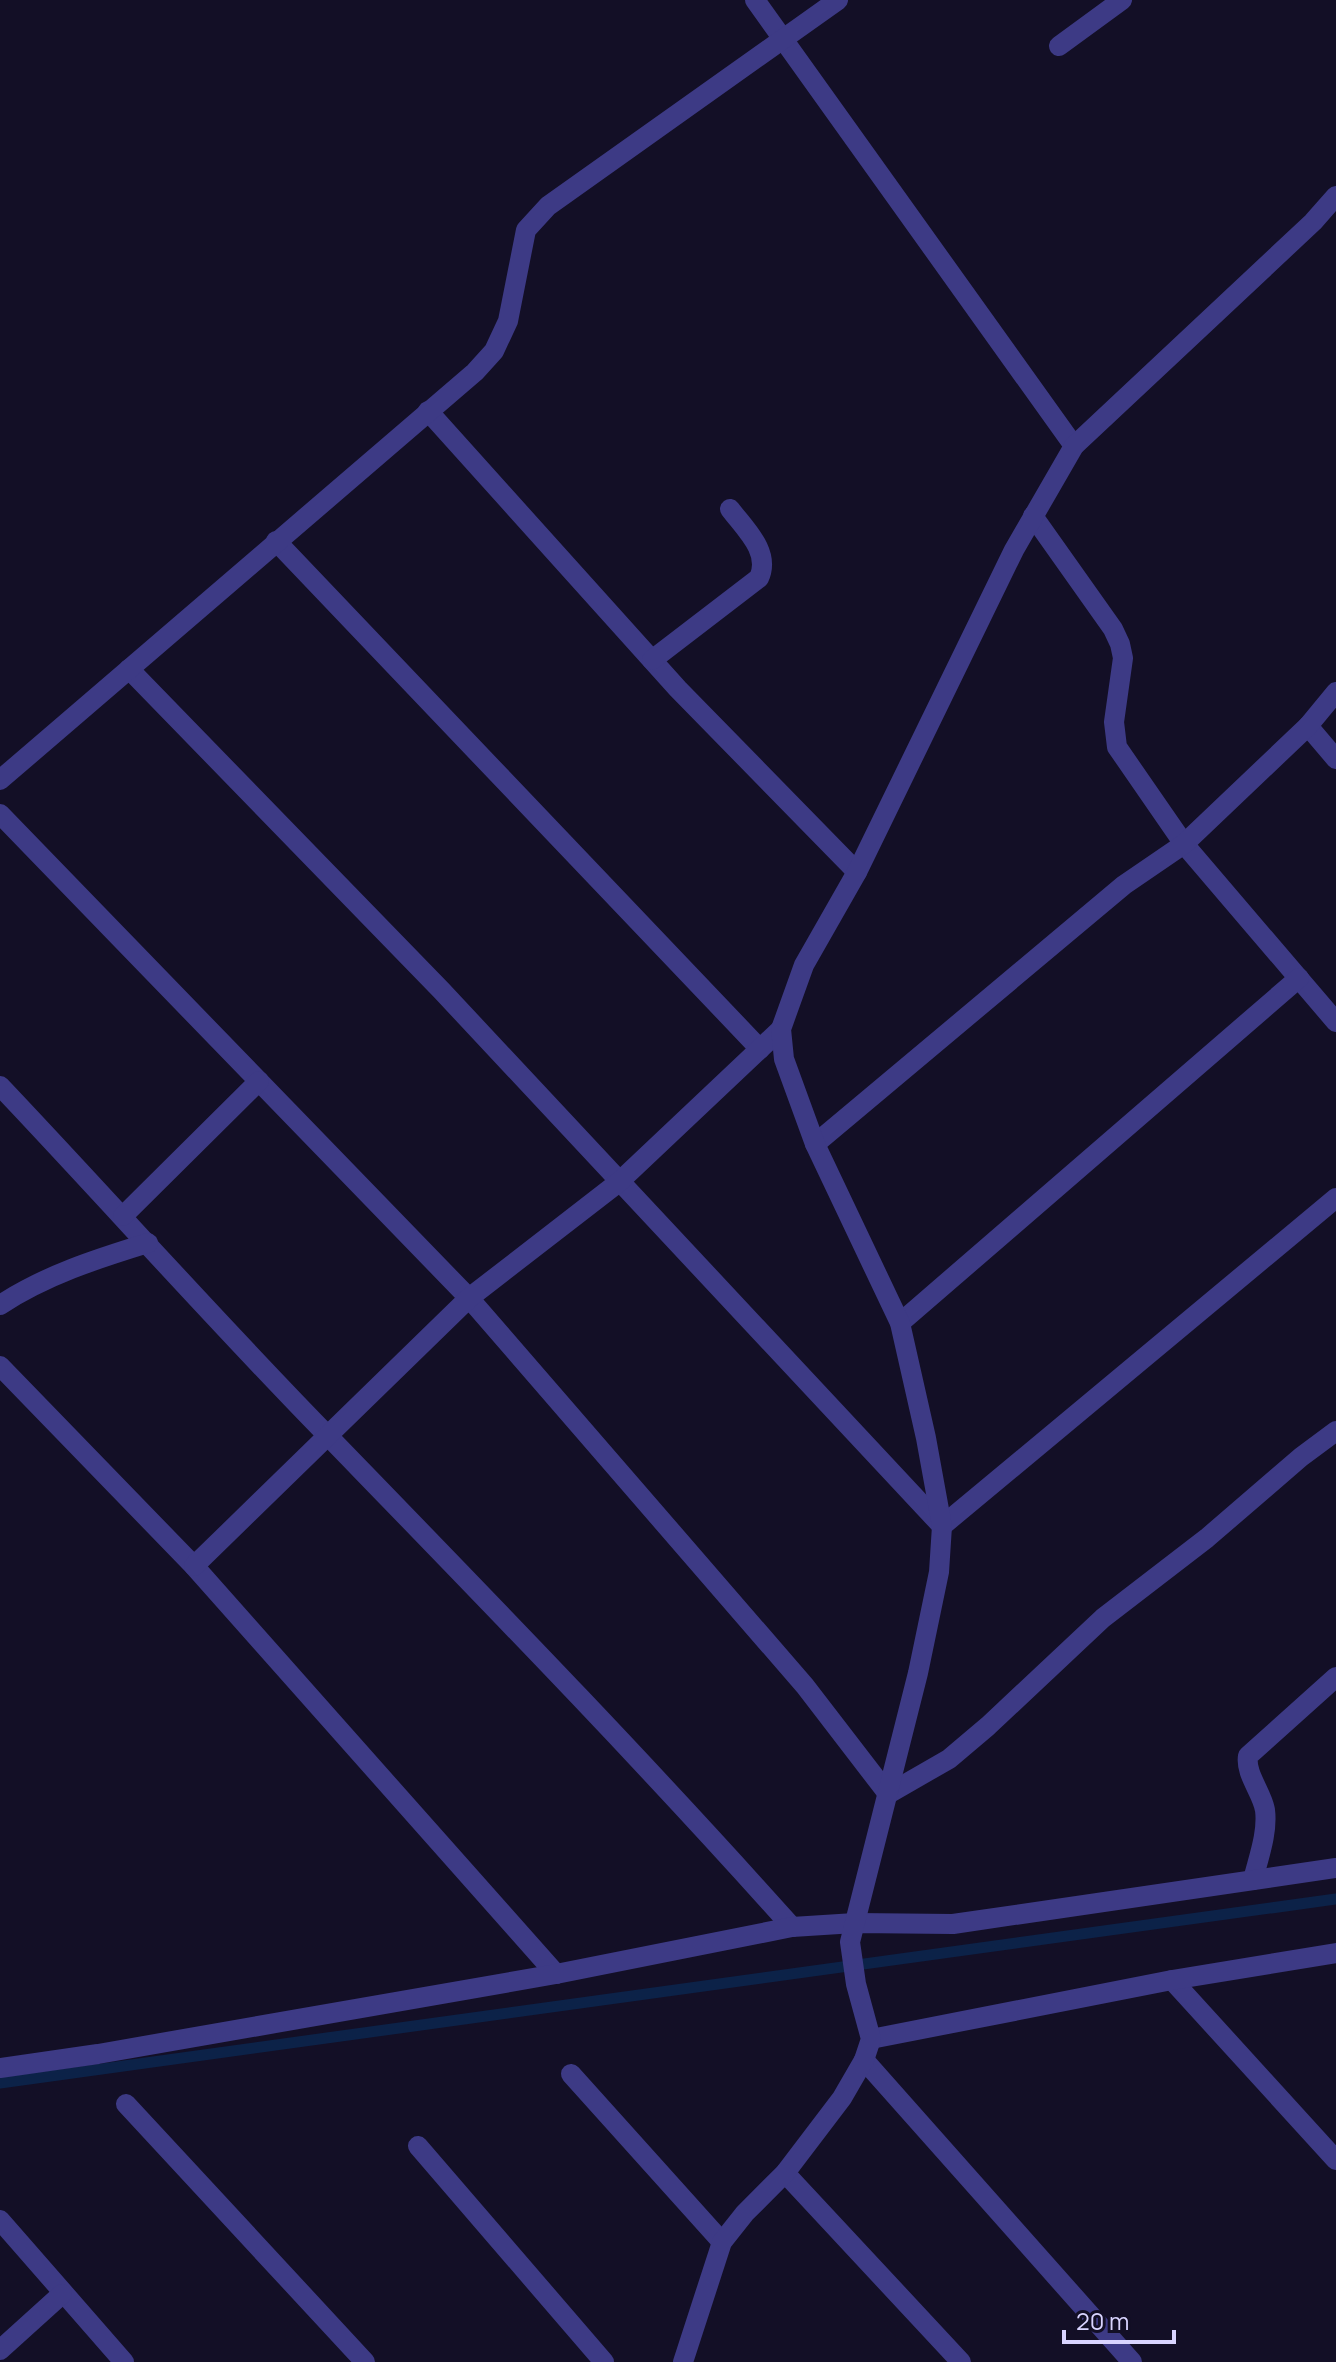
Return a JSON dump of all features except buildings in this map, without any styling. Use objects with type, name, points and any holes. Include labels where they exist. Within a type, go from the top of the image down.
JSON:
[{"type":"street","points":[[755,0],[1074,446]]},
{"type":"street","points":[[0,780],[475,372],[494,351],[508,321],[526,230],[548,206],[838,0]]},
{"type":"street","points":[[1059,46],[1122,0]]},
{"type":"street","points":[[683,2362],[722,2242],[745,2213],[785,2173],[842,2098],[864,2060],[871,2039],[850,1949],[918,1673],[939,1572],[942,1526],[900,1323],[815,1144],[784,1059],[781,1029],[804,965],[857,872],[1014,550],[1074,446],[1313,222],[1336,196]]},
{"type":"street","points":[[428,411],[652,660],[857,872]]},
{"type":"street","points":[[652,660],[759,578],[763,557],[730,509]]},
{"type":"street","points":[[1033,516],[1113,629],[1120,644],[1123,658],[1114,722],[1117,747],[1184,844],[1336,1022]]},
{"type":"street","points":[[276,541],[760,1049]]},
{"type":"street","points":[[129,669],[441,990],[942,1526]]},
{"type":"street","points":[[815,1144],[1124,885],[1184,844],[1308,726],[1336,692]]},
{"type":"street","points":[[1308,726],[1336,759]]},
{"type":"street","points":[[0,814],[469,1298],[805,1686],[888,1794]]},
{"type":"street","points":[[900,1323],[1299,978]]},
{"type":"street","points":[[194,1566],[469,1298],[619,1182],[781,1029]]},
{"type":"street","points":[[123,1216],[259,1081]]},
{"type":"street","points":[[0,1086],[329,1437],[698,1822],[792,1927]]},
{"type":"street","points":[[942,1526],[1336,1198]]},
{"type":"street","points":[[0,1305],[41,1281],[87,1261],[148,1243]]},
{"type":"street","points":[[0,1366],[194,1566],[556,1974]]},
{"type":"street","points":[[888,1794],[949,1759],[1103,1618],[1207,1538],[1336,1431]]},
{"type":"street","points":[[1253,1880],[1265,1812],[1247,1763],[1248,1756],[1336,1677]]},
{"type":"street","points":[[0,2068],[556,1974],[792,1927],[855,1923],[953,1924],[1336,1868]]},
{"type":"street","points":[[871,2039],[1172,1980],[1336,1953]]},
{"type":"street","points":[[1172,1980],[1336,2160]]},
{"type":"street","points":[[864,2060],[1132,2362]]},
{"type":"street","points":[[571,2074],[722,2242]]},
{"type":"street","points":[[126,2104],[365,2362]]},
{"type":"street","points":[[418,2146],[604,2362]]},
{"type":"street","points":[[785,2173],[961,2362]]},
{"type":"street","points":[[0,2220],[124,2362]]},
{"type":"street","points":[[0,2350],[62,2294]]},
{"type":"waterway","points":[[0,2083],[1336,1899]]}]
